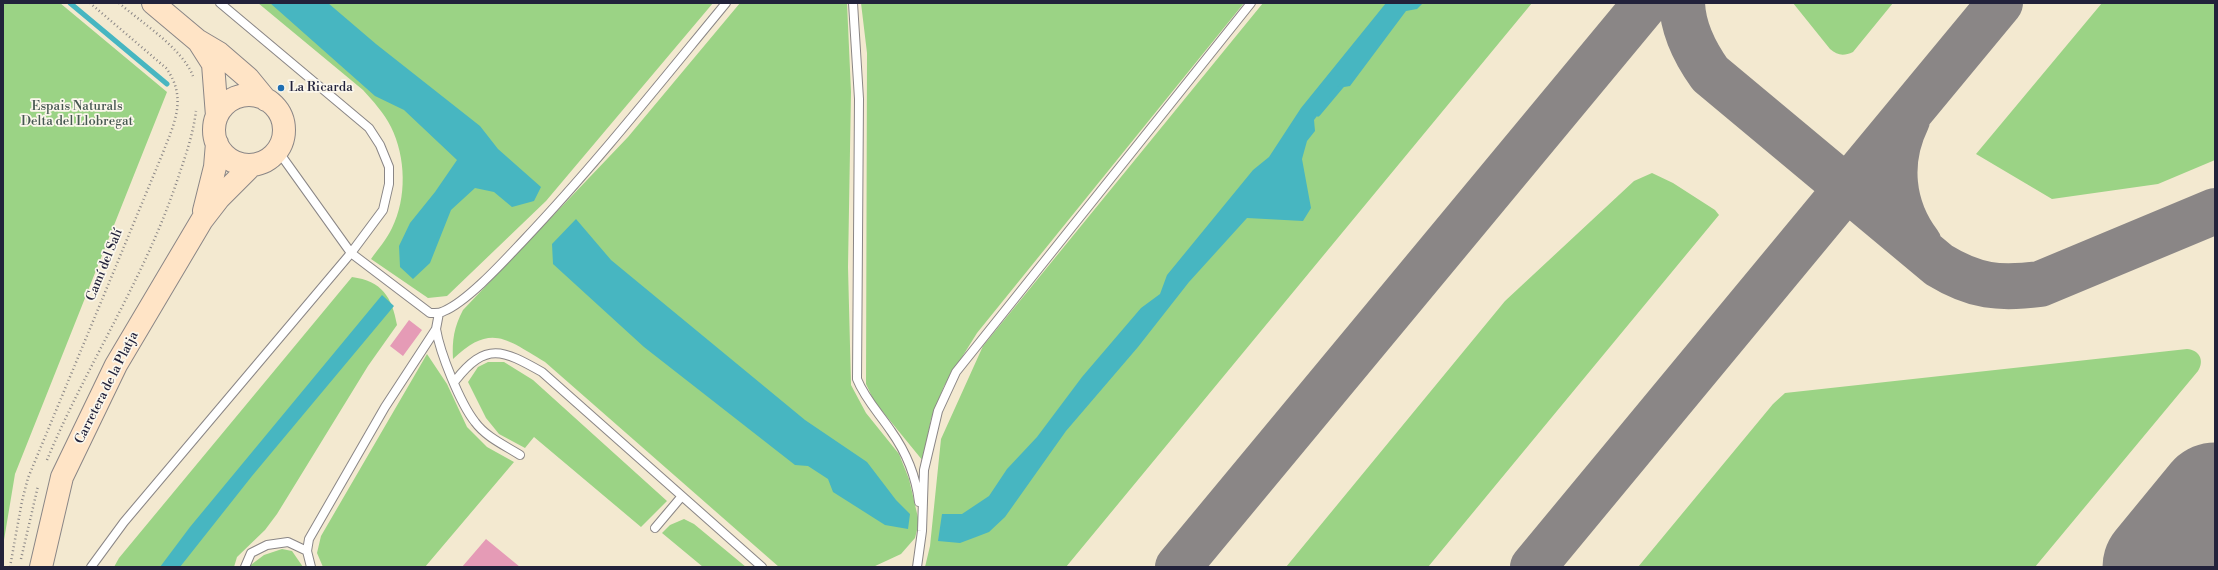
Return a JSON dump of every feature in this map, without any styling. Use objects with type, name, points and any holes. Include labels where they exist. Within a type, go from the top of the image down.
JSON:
[{"type":"street","points":[[153,3],[197,40],[219,53],[248,78],[266,100],[279,110],[284,122],[283,141],[278,151],[271,158],[252,165],[242,165],[231,160],[222,152],[214,133],[217,116],[213,64],[197,40]]},
{"type":"street","points":[[217,116],[226,103],[238,97],[250,95],[266,100]]},
{"type":"street","name":"Carretera de la Platja","points":[[202,220],[214,173],[217,143]]},
{"type":"street","name":"Carretera de la Platja","points":[[31,564],[62,477],[116,365],[202,220],[219,198],[252,165]]},
{"type":"lane","points":[[92,567],[124,522],[351,253],[383,210],[389,184],[389,166],[380,145],[369,128],[220,3]]},
{"type":"lane","points":[[278,151],[351,253],[430,313],[439,313],[463,298],[500,265],[541,222],[600,156],[726,3]]},
{"type":"lane","points":[[853,3],[859,99],[857,379],[862,392],[892,432],[909,462],[918,496],[922,531]]},
{"type":"lane","points":[[917,567],[922,531],[924,470],[938,411],[956,372],[1251,3]]},
{"type":"lane","points":[[439,313],[436,329],[439,345],[466,407],[476,423],[489,436],[520,455]]},
{"type":"lane","points":[[311,567],[307,551],[309,539],[385,407],[436,329]]},
{"type":"lane","points":[[455,381],[478,356],[496,353],[514,356],[542,372],[762,567]]},
{"type":"lane","points":[[655,528],[682,496]]},
{"type":"lane","points":[[245,567],[251,553],[267,545],[288,542],[307,551]]},
{"type":"path","name":"Camí del Salí","points":[[10,567],[22,501],[28,478],[162,155],[177,111],[179,98],[177,88],[166,68],[90,3]]},
{"type":"path","points":[[119,3],[175,49],[188,66],[194,79]]},
{"type":"path","points":[[46,461],[74,398],[127,298],[156,235],[182,167],[196,107]]},
{"type":"path","points":[[31,564],[40,481]]},
{"type":"green space","name":"Espais Naturals Delta del Llobregat","points":[[3,3],[60,3],[167,92],[15,474],[3,546]]},
{"type":"green space","points":[[258,3],[713,3],[546,201],[447,296],[428,298],[371,259],[392,228],[397,216],[402,191],[403,178],[400,151],[391,127],[378,107],[363,90]]},
{"type":"green space","points":[[740,3],[847,3],[851,92],[848,267],[851,385],[866,413],[899,454],[909,479],[919,522],[915,538],[901,554],[873,567],[779,567],[545,362],[509,341],[499,338],[489,338],[478,341],[466,348],[453,359],[454,334],[463,310],[628,137]]},
{"type":"green space","points":[[861,3],[1244,3],[977,333],[944,386],[931,419],[923,461],[874,401],[866,384],[867,53]]},
{"type":"green space","points":[[1263,3],[1532,3],[1066,567],[925,567],[930,546],[941,439],[983,346]]},
{"type":"green space","points":[[1793,3],[1893,3],[1853,52],[1844,55],[1838,54],[1830,49]]},
{"type":"green space","points":[[2102,3],[2215,3],[2215,160],[2158,184],[2052,199],[1976,154]]},
{"type":"green space","points":[[1652,173],[1673,183],[1715,210],[1719,215],[1428,567],[1286,567],[1505,301],[1634,181]]},
{"type":"green space","points":[[352,277],[371,282],[384,292],[392,306],[397,325],[368,366],[277,514],[265,530],[237,557],[234,567],[114,567],[119,558]]},
{"type":"green space","points":[[2187,349],[2195,351],[2200,356],[2201,363],[2198,371],[2035,567],[1638,567],[1773,404],[1785,393]]},
{"type":"green space","points":[[427,354],[447,384],[467,427],[487,447],[514,462],[425,567],[323,567],[317,553],[321,536]]},
{"type":"green space","points":[[488,362],[504,362],[533,380],[667,501],[641,527],[534,437],[525,448],[499,434],[486,418],[468,382],[478,367]]},
{"type":"green space","points":[[684,519],[694,524],[746,567],[703,567],[662,533],[670,525]]},
{"type":"green space","points":[[282,549],[292,551],[303,567],[248,567],[264,555]]},
{"type":"water","points":[[270,3],[328,3],[376,44],[480,126],[498,149],[541,187],[534,201],[512,207],[494,192],[475,188],[451,210],[430,263],[413,279],[400,267],[399,246],[410,223],[435,192],[457,160],[404,110],[375,96]]},
{"type":"water","points":[[1386,3],[1423,3],[1417,9],[1406,11],[1350,86],[1338,88],[1314,120],[1315,131],[1307,141],[1302,159],[1311,208],[1303,221],[1247,218],[1189,282],[1138,347],[1066,431],[1005,517],[989,532],[960,543],[938,541],[942,514],[962,514],[989,496],[1007,469],[1037,437],[1082,377],[1141,308],[1160,294],[1167,275],[1253,170],[1269,157],[1301,108]]},
{"type":"water","points":[[576,219],[611,260],[805,420],[867,462],[896,500],[910,514],[908,529],[885,525],[833,492],[828,479],[808,466],[795,465],[644,347],[553,264],[552,244]]},
{"type":"water","points":[[382,295],[394,306],[252,476],[180,567],[160,567],[190,527]]},
{"type":"building","points":[[409,320],[422,330],[403,356],[390,346]]},
{"type":"building","points":[[486,539],[520,567],[462,567]]},
{"type":"waterway","points":[[70,3],[167,84]]},
{"type":"waterway","points":[[1318,114],[1344,83]]},
{"type":"taxiway","points":[[1178,567],[1646,3]]},
{"type":"taxiway","points":[[1682,3],[1687,32],[1699,58],[1710,74],[1939,265],[1964,278],[1988,285],[2000,286],[2025,286],[2040,284],[2215,211]]},
{"type":"taxiway","points":[[1533,567],[2000,3]]},
{"type":"taxiway","points":[[1907,120],[1896,151],[1895,184],[1902,215],[1919,244]]},
{"type":"runway","points":[[2160,567],[2215,500]]},
{"type":"place","name":"La Ricarda","points":[[281,88]]}]
